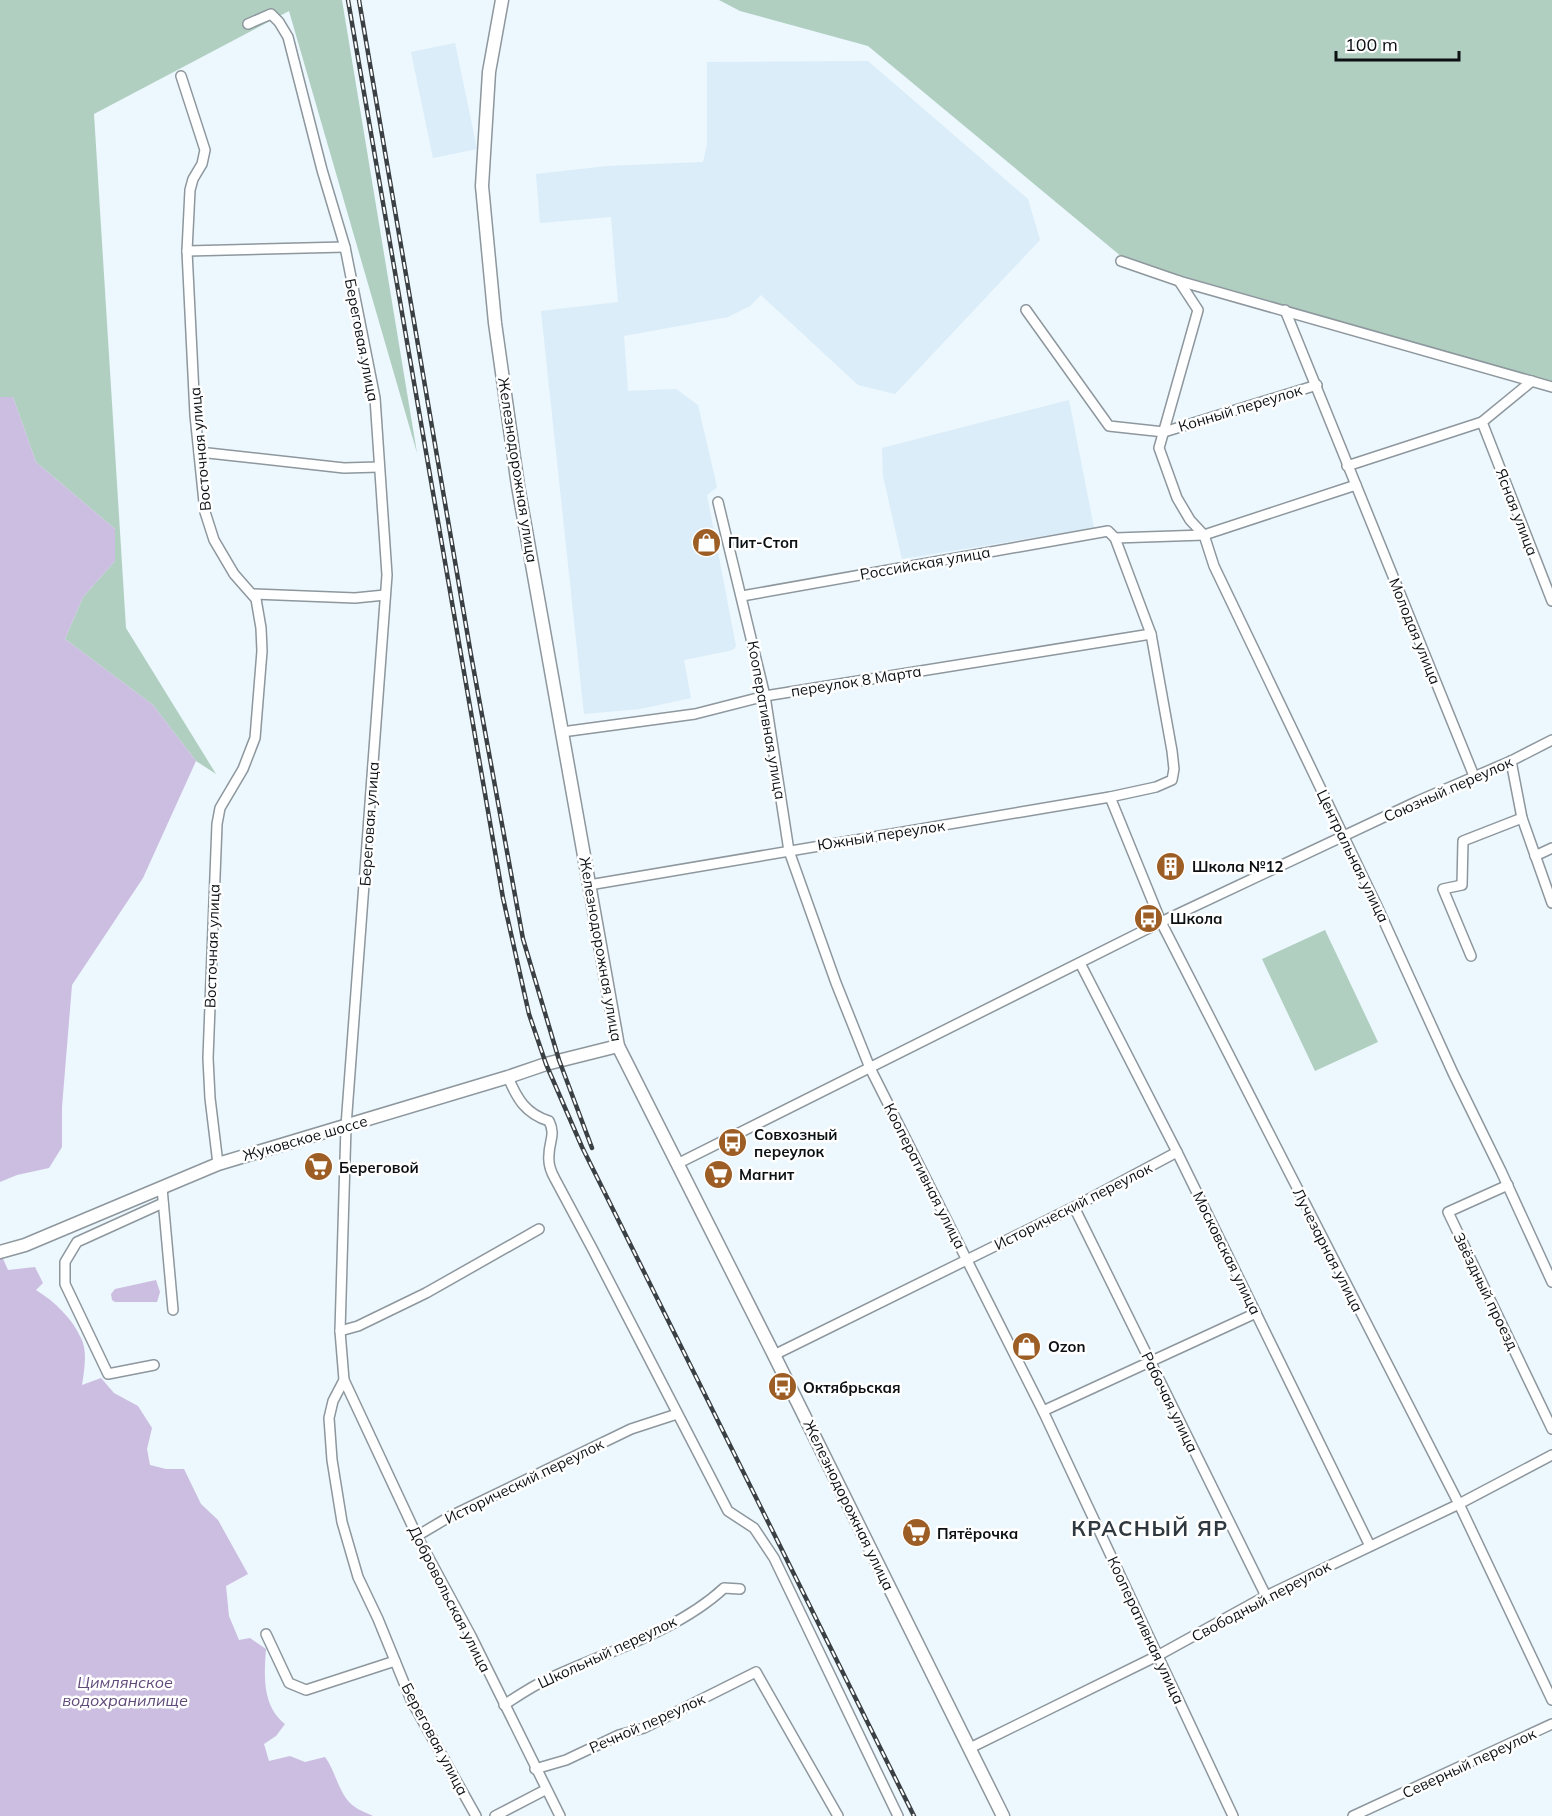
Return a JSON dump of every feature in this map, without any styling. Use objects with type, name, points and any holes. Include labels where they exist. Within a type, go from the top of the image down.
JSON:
[{"type":"main road","name":"Железнодорожная улица","points":[[502,0],[489,72],[482,186],[495,322],[518,486],[618,1046],[1003,1816]]},
{"type":"main road","name":"Жуковское шоссе","points":[[0,1252],[25,1245],[218,1164],[546,1064],[618,1046]]},
{"type":"street","name":"Береговая улица","points":[[248,24],[272,14],[288,37],[322,170],[345,247],[375,398],[387,575],[346,1126],[340,1331],[344,1380],[333,1401],[329,1418],[332,1460],[342,1522],[358,1577],[411,1700],[476,1816]]},
{"type":"street","name":"Восточная улица","points":[[181,76],[205,150],[202,164],[193,179],[190,190],[187,251],[195,415],[205,512],[210,532],[234,574],[256,599],[262,651],[255,738],[243,769],[220,808],[217,824],[208,1058],[218,1164]]},
{"type":"street","points":[[187,251],[345,247]]},
{"type":"street","points":[[1121,261],[1179,281],[1552,387]]},
{"type":"street","name":"Центральная улица","points":[[1179,281],[1197,310],[1160,448],[1178,498],[1190,520],[1204,534],[1214,566],[1377,906],[1552,1282]]},
{"type":"street","points":[[1026,310],[1109,426],[1164,432]]},
{"type":"street","name":"Молодая улица","points":[[1285,310],[1474,776]]},
{"type":"street","points":[[1347,466],[1482,423],[1532,381]]},
{"type":"street","name":"Конный переулок","points":[[1164,432],[1317,385]]},
{"type":"street","name":"Ясная улица","points":[[1482,423],[1552,601]]},
{"type":"street","points":[[199,452],[344,468],[379,467]]},
{"type":"street","points":[[1151,634],[1115,538],[1204,534],[1356,485]]},
{"type":"street","name":"Кооперативная улица","points":[[717,502],[765,696],[789,850],[836,983],[870,1068],[1043,1411],[1233,1816]]},
{"type":"street","name":"Российская улица","points":[[742,596],[1108,531],[1115,538]]},
{"type":"street","points":[[252,594],[355,598],[385,595]]},
{"type":"street","name":"переулок 8 Марта","points":[[562,732],[695,714],[765,696],[1151,634]]},
{"type":"street","name":"Южный переулок","points":[[589,885],[1110,797],[1156,787],[1172,780],[1174,769],[1172,752],[1151,634]]},
{"type":"street","name":"Союзный переулок","points":[[1344,837],[1552,740]]},
{"type":"street","points":[[1511,761],[1522,818],[1552,903]]},
{"type":"street","name":"Лучезарная улица","points":[[1110,797],[1161,922],[1458,1504],[1552,1700]]},
{"type":"street","points":[[1471,956],[1443,889],[1461,885],[1463,842],[1522,818]]},
{"type":"street","points":[[677,1164],[1161,922],[1344,837]]},
{"type":"street","points":[[1534,856],[1552,848]]},
{"type":"street","name":"Московская улица","points":[[1080,963],[1177,1152],[1370,1546]]},
{"type":"street","points":[[508,1077],[516,1098],[539,1118],[549,1121],[554,1130],[549,1155],[555,1179],[728,1511],[754,1528],[774,1558],[898,1816]]},
{"type":"street","name":"Исторический переулок","points":[[774,1355],[1074,1207],[1177,1152]]},
{"type":"street","name":"Звёздный проезд","points":[[1508,1185],[1448,1212],[1552,1429]]},
{"type":"street","points":[[162,1188],[173,1310]]},
{"type":"street","points":[[154,1365],[108,1374],[65,1284],[65,1262],[76,1242],[164,1203]]},
{"type":"street","name":"Рабочая улица","points":[[1074,1207],[1266,1596]]},
{"type":"street","points":[[340,1331],[357,1326],[426,1293],[539,1229]]},
{"type":"street","points":[[1043,1411],[1256,1312]]},
{"type":"street","name":"Добровольская улица","points":[[344,1380],[417,1536],[471,1636],[545,1790],[560,1816]]},
{"type":"street","name":"Исторический переулок","points":[[417,1536],[448,1517],[631,1429],[677,1414]]},
{"type":"street","name":"Свободный переулок","points":[[970,1748],[1159,1655],[1266,1596],[1458,1504],[1552,1455]]},
{"type":"street","name":"Школьный переулок","points":[[504,1705],[545,1680],[646,1637],[710,1601],[724,1588],[740,1590]]},
{"type":"street","points":[[266,1634],[289,1683],[306,1690],[395,1660]]},
{"type":"street","name":"Речной переулок","points":[[535,1769],[566,1760],[619,1735],[644,1728],[756,1672],[838,1816]]},
{"type":"street","name":"Северный переулок","points":[[1353,1816],[1552,1724]]},
{"type":"street","points":[[495,1816],[545,1790]]},
{"type":"shaded area","points":[[455,43],[477,149],[433,158],[411,52]]},
{"type":"shaded area","points":[[868,61],[1028,199],[1040,240],[895,394],[858,385],[761,295],[750,306],[728,317],[624,336],[628,391],[676,389],[698,405],[717,487],[707,495],[736,646],[733,650],[684,660],[691,698],[640,709],[584,714],[541,311],[618,302],[611,217],[540,223],[536,174],[607,166],[703,162],[707,145],[707,62]]},
{"type":"shaded area","points":[[1069,400],[1094,528],[902,559],[883,476],[882,448]]},
{"type":"green space","points":[[0,0],[342,0],[417,453],[289,11],[94,114],[126,628],[216,774],[196,761],[153,705],[65,639],[83,597],[115,561],[115,529],[36,462],[13,397],[0,397]]},
{"type":"green space","points":[[719,0],[1552,0],[1552,382],[1122,257],[868,46],[740,11]]},
{"type":"green space","points":[[1325,930],[1378,1042],[1315,1071],[1262,959]]},
{"type":"water","points":[[0,397],[13,397],[36,462],[115,529],[115,561],[83,597],[65,639],[153,705],[196,761],[143,878],[72,985],[62,1107],[62,1147],[49,1168],[17,1175],[0,1182]]},
{"type":"water","name":"Цимлянское водохранилище","points":[[0,1252],[8,1270],[35,1267],[43,1283],[36,1290],[62,1311],[73,1324],[83,1343],[85,1355],[82,1385],[101,1378],[114,1393],[138,1406],[152,1428],[147,1449],[150,1465],[166,1469],[184,1469],[201,1504],[218,1520],[248,1574],[226,1586],[229,1616],[239,1640],[250,1638],[266,1649],[265,1680],[268,1699],[277,1717],[285,1724],[276,1736],[264,1744],[269,1761],[290,1756],[305,1762],[325,1757],[345,1797],[357,1808],[373,1816],[0,1816]]},
{"type":"water","points":[[156,1280],[160,1292],[157,1302],[115,1302],[112,1300],[111,1294],[115,1289]]},
{"type":"railway","points":[[348,0],[503,898],[529,1014],[546,1064],[582,1147],[914,1816]]},
{"type":"railway","points":[[359,0],[471,655],[523,939],[559,1060],[592,1148]]},
{"type":"place","name":"Пит-Стоп","points":[[707,542]]},
{"type":"place","name":"Школа №12","points":[[1171,866]]},
{"type":"place","name":"Школа","points":[[1149,918]]},
{"type":"place","name":"Совхозный переулок","points":[[733,1143]]},
{"type":"place","name":"Береговой","points":[[318,1167]]},
{"type":"place","name":"Магнит","points":[[718,1174]]},
{"type":"place","name":"Ozon","points":[[1027,1346]]},
{"type":"place","name":"Октябрьская","points":[[782,1387]]},
{"type":"place","name":"Пятёрочка","points":[[916,1533]]},
{"type":"district","name":"КРАСНЫЙ ЯР","points":[[1150,1528]]}]
